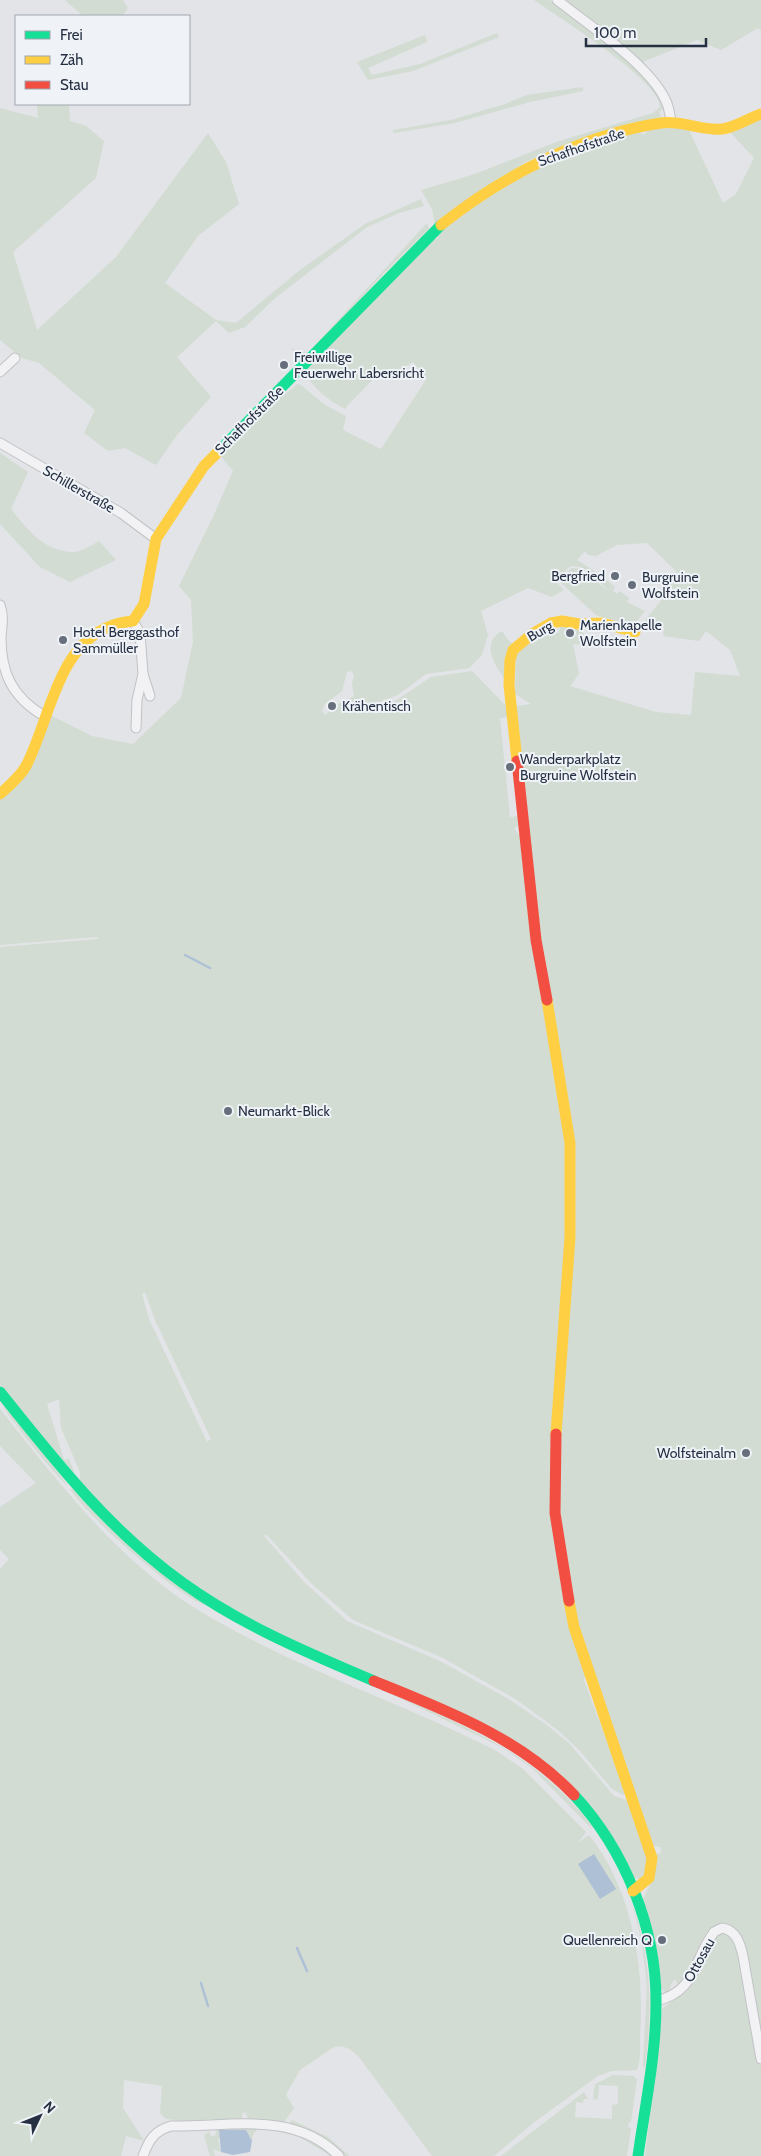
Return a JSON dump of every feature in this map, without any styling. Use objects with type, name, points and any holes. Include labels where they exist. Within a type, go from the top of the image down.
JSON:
[{"type":"street","points":[[557,0],[641,68],[666,100],[671,122]]},
{"type":"street","name":"Schafhofstraße","points":[[133,621],[144,604],[156,539],[169,516],[211,458],[323,346],[382,282],[454,214],[500,181],[549,155],[630,130],[671,122],[722,129],[761,114]]},
{"type":"street","points":[[0,372],[15,358]]},
{"type":"street","name":"Schillerstraße","points":[[0,443],[121,513],[156,539]]},
{"type":"street","points":[[0,605],[3,616],[2,661],[6,675],[20,695],[44,716]]},
{"type":"street","name":"Burg","points":[[633,1891],[647,1881],[652,1867],[652,1858],[574,1627],[562,1568],[555,1513],[556,1442],[570,1237],[570,1143],[555,1043],[536,940],[509,685],[510,660],[513,650],[551,622],[562,620],[579,624],[602,623],[634,632]]},
{"type":"street","points":[[0,794],[26,767],[44,716],[60,680],[85,645],[110,624],[133,621],[139,630],[143,674],[150,696]]},
{"type":"street","points":[[136,728],[137,700],[143,674]]},
{"type":"street","points":[[0,1392],[97,1509],[137,1548],[197,1592],[275,1637],[472,1724],[536,1761],[566,1789],[600,1826],[614,1849],[633,1891],[648,1943],[656,2001],[653,2044],[638,2156]]},
{"type":"street","name":"Ottosau","points":[[656,2001],[672,1996],[683,1988],[714,1932],[722,1928],[729,1929],[738,1940],[743,1956],[761,2059]]},
{"type":"street","points":[[143,2156],[149,2140],[162,2129],[171,2126],[246,2123],[278,2124],[298,2129],[326,2144],[340,2156]]},
{"type":"shaded area","points":[[65,0],[123,0],[128,8],[123,15],[82,15]]},
{"type":"shaded area","points":[[534,0],[549,0],[616,52],[651,85],[661,99],[664,111],[662,109],[659,112],[661,117],[633,125],[630,123],[624,127],[563,146],[525,162],[435,224],[432,209],[421,190],[475,174],[559,141],[653,113],[660,107],[656,96],[627,66],[585,34]]},
{"type":"shaded area","points":[[561,0],[761,0],[761,31],[758,28],[721,50],[697,40],[645,61],[642,65]]},
{"type":"shaded area","points":[[497,33],[499,37],[413,71],[368,80],[357,62],[425,35],[427,42],[368,68],[372,75],[420,64]]},
{"type":"shaded area","points":[[583,87],[583,91],[530,102],[455,123],[394,133],[393,130],[451,120],[505,104],[527,95]]},
{"type":"shaded area","points":[[37,105],[69,105],[70,121],[86,126],[104,141],[96,178],[13,252],[37,330],[116,257],[208,133],[226,162],[239,204],[198,236],[165,283],[216,320],[236,323],[300,270],[365,224],[421,199],[424,206],[399,213],[367,227],[274,299],[245,327],[229,333],[216,321],[177,357],[211,397],[177,435],[156,465],[125,448],[108,451],[84,433],[95,410],[39,363],[22,358],[0,340],[0,108],[38,118]]},
{"type":"shaded area","points":[[761,118],[761,2156],[645,2156],[662,2009],[682,1993],[675,1979],[671,1984],[669,1992],[665,1992],[661,1988],[657,1955],[643,1899],[654,1876],[656,1854],[661,1853],[660,1847],[654,1846],[586,1674],[584,1680],[626,1793],[623,1795],[612,1789],[580,1751],[559,1731],[517,1700],[443,1658],[353,1620],[311,1583],[266,1534],[264,1536],[304,1582],[347,1621],[442,1662],[510,1700],[569,1743],[614,1796],[627,1800],[647,1853],[648,1870],[640,1880],[634,1877],[536,1756],[266,1627],[216,1599],[159,1560],[80,1483],[80,1472],[61,1428],[59,1399],[47,1404],[64,1460],[69,1459],[75,1474],[45,1442],[0,1384],[0,947],[98,939],[97,937],[0,945],[0,799],[50,715],[92,736],[133,744],[181,698],[193,642],[191,600],[179,586],[233,471],[219,454],[282,393],[284,395],[298,384],[302,386],[325,405],[346,416],[343,430],[381,449],[427,378],[413,362],[397,371],[382,370],[346,409],[322,394],[305,372],[430,239],[438,239],[437,234],[462,213],[536,166],[640,130],[642,135],[647,133],[645,129],[663,126],[688,128],[723,203],[736,194],[754,158],[729,131]],"holes":[[[647,543],[677,572],[673,577],[688,587],[671,577],[657,593],[663,598],[642,624],[664,628],[663,636],[699,641],[706,631],[730,650],[740,676],[695,672],[691,715],[656,712],[570,686],[579,674],[573,644],[596,646],[597,643],[587,638],[579,628],[561,623],[559,633],[553,632],[553,625],[516,654],[515,694],[531,704],[517,706],[520,837],[514,828],[518,826],[519,816],[510,817],[500,718],[509,717],[508,708],[472,671],[431,677],[395,701],[368,711],[367,707],[398,695],[426,674],[469,668],[482,655],[488,635],[481,611],[528,588],[552,597],[564,590],[554,580],[571,566],[581,567],[600,579],[602,576],[577,560],[585,551],[588,555],[596,556],[617,545]],[[351,671],[354,675],[352,684],[354,696],[338,704],[325,715],[322,711],[325,704],[342,691],[347,672]],[[145,1292],[155,1320],[211,1439],[207,1442],[149,1319],[142,1294]]]},
{"type":"shaded area","points":[[427,223],[429,229],[384,273],[303,361],[290,348],[308,353]]},
{"type":"shaded area","points":[[0,453],[28,472],[11,509],[30,532],[45,544],[63,551],[80,551],[99,541],[116,560],[70,582],[40,567],[0,524]]},
{"type":"shaded area","points":[[572,568],[580,569],[610,592],[600,582],[604,578],[615,587],[613,591],[617,594],[620,591],[629,598],[627,602],[645,611],[633,626],[596,615],[558,580]]},
{"type":"shaded area","points":[[502,631],[508,640],[514,644],[504,678],[496,666],[491,653],[492,641]]},
{"type":"shaded area","points":[[0,1399],[67,1485],[30,1443],[9,1415]]},
{"type":"shaded area","points":[[0,1409],[67,1492],[115,1544],[169,1590],[198,1610],[270,1649],[421,1715],[495,1750],[523,1769],[586,1832],[578,1843],[589,1835],[604,1856],[616,1879],[632,1930],[637,1956],[641,2009],[640,2053],[637,2070],[612,2071],[598,2076],[533,2123],[494,2156],[432,2156],[359,2057],[348,2049],[334,2047],[300,2070],[286,2095],[294,2108],[284,2122],[249,2120],[245,2112],[242,2114],[242,2120],[214,2121],[213,2119],[185,2121],[166,2119],[160,2113],[162,2086],[124,2080],[123,2108],[144,2141],[126,2136],[121,2156],[0,2156],[0,1569],[9,1559],[0,1550],[0,1507],[36,1483],[0,1446]]},
{"type":"shaded area","points":[[70,1489],[207,1606],[176,1588],[155,1572],[113,1536]]},
{"type":"shaded area","points":[[383,1690],[460,1724],[509,1751],[532,1767],[554,1785],[582,1813],[592,1829],[532,1768],[503,1748]]},
{"type":"shaded area","points":[[632,1902],[643,1945],[649,1984],[648,2045],[645,2068],[643,2065],[647,1987],[642,1943]]},
{"type":"shaded area","points":[[613,2075],[634,2076],[637,2080],[631,2122],[629,2122],[628,2127],[631,2128],[627,2156],[501,2156],[584,2092],[588,2099],[584,2099],[583,2103],[576,2102],[575,2117],[612,2119],[612,2105],[618,2104],[618,2086],[599,2085],[598,2099],[593,2100],[595,2084]]},
{"type":"shaded area","points":[[292,2120],[328,2137],[349,2156],[345,2156],[320,2136],[290,2123]]},
{"type":"shaded area","points":[[217,2128],[259,2128],[253,2134],[252,2141],[246,2130],[218,2139],[221,2152],[213,2149],[215,2156],[210,2156],[204,2135],[209,2132],[211,2136],[215,2136]]},
{"type":"shaded area","points":[[259,2128],[284,2128],[337,2156],[331,2156],[296,2135]]},
{"type":"water","points":[[594,1854],[616,1889],[600,1899],[578,1864]]},
{"type":"water","points":[[219,2130],[246,2130],[252,2141],[250,2152],[233,2155],[221,2152]]},
{"type":"waterway","points":[[185,955],[210,968]]},
{"type":"waterway","points":[[297,1948],[307,1971]]},
{"type":"waterway","points":[[201,1983],[208,2006]]},
{"type":"traffic: fast","points":[[218,452],[441,225]]},
{"type":"traffic: fast","points":[[0,1392],[85,1494],[131,1541],[156,1563],[205,1598],[252,1625],[300,1649],[374,1681]]},
{"type":"traffic: fast","points":[[574,1795],[608,1840],[623,1866],[644,1919],[651,1947],[655,1976],[656,2023],[638,2156]]},
{"type":"traffic: slow","points":[[441,225],[465,207],[517,174],[573,147],[631,129],[661,123],[669,122],[722,129],[761,114]]},
{"type":"traffic: slow","points":[[0,794],[24,770],[57,687],[66,667],[78,650],[93,636],[111,626],[133,621],[144,604],[156,539],[204,466],[218,452]]},
{"type":"traffic: slow","points":[[517,761],[509,685],[510,660],[513,650],[532,634],[551,623],[562,621],[579,624],[602,623],[635,632]]},
{"type":"traffic: slow","points":[[547,1000],[570,1143],[570,1237],[556,1434]]},
{"type":"traffic: slow","points":[[569,1601],[574,1627],[652,1858],[649,1878],[633,1891]]},
{"type":"traffic: jam","points":[[517,761],[536,940],[547,1000]]},
{"type":"traffic: jam","points":[[556,1434],[555,1513],[569,1601]]},
{"type":"traffic: jam","points":[[374,1681],[455,1715],[506,1742],[530,1757],[574,1795]]},
{"type":"place","name":"Freiwillige Feuerwehr Labersricht","points":[[284,365]]},
{"type":"place","name":"Bergfried","points":[[615,576]]},
{"type":"place","name":"Burgruine Wolfstein","points":[[632,585]]},
{"type":"place","name":"Marienkapelle Wolfstein","points":[[570,633]]},
{"type":"place","name":"Hotel Berggasthof Sammüller","points":[[63,640]]},
{"type":"place","name":"Krähentisch","points":[[332,706]]},
{"type":"place","name":"Wanderparkplatz Burgruine Wolfstein","points":[[510,767]]},
{"type":"place","name":"Neumarkt-Blick","points":[[228,1111]]},
{"type":"place","name":"Wolfsteinalm","points":[[746,1453]]},
{"type":"place","name":"Quellenreich Q","points":[[662,1940]]}]
